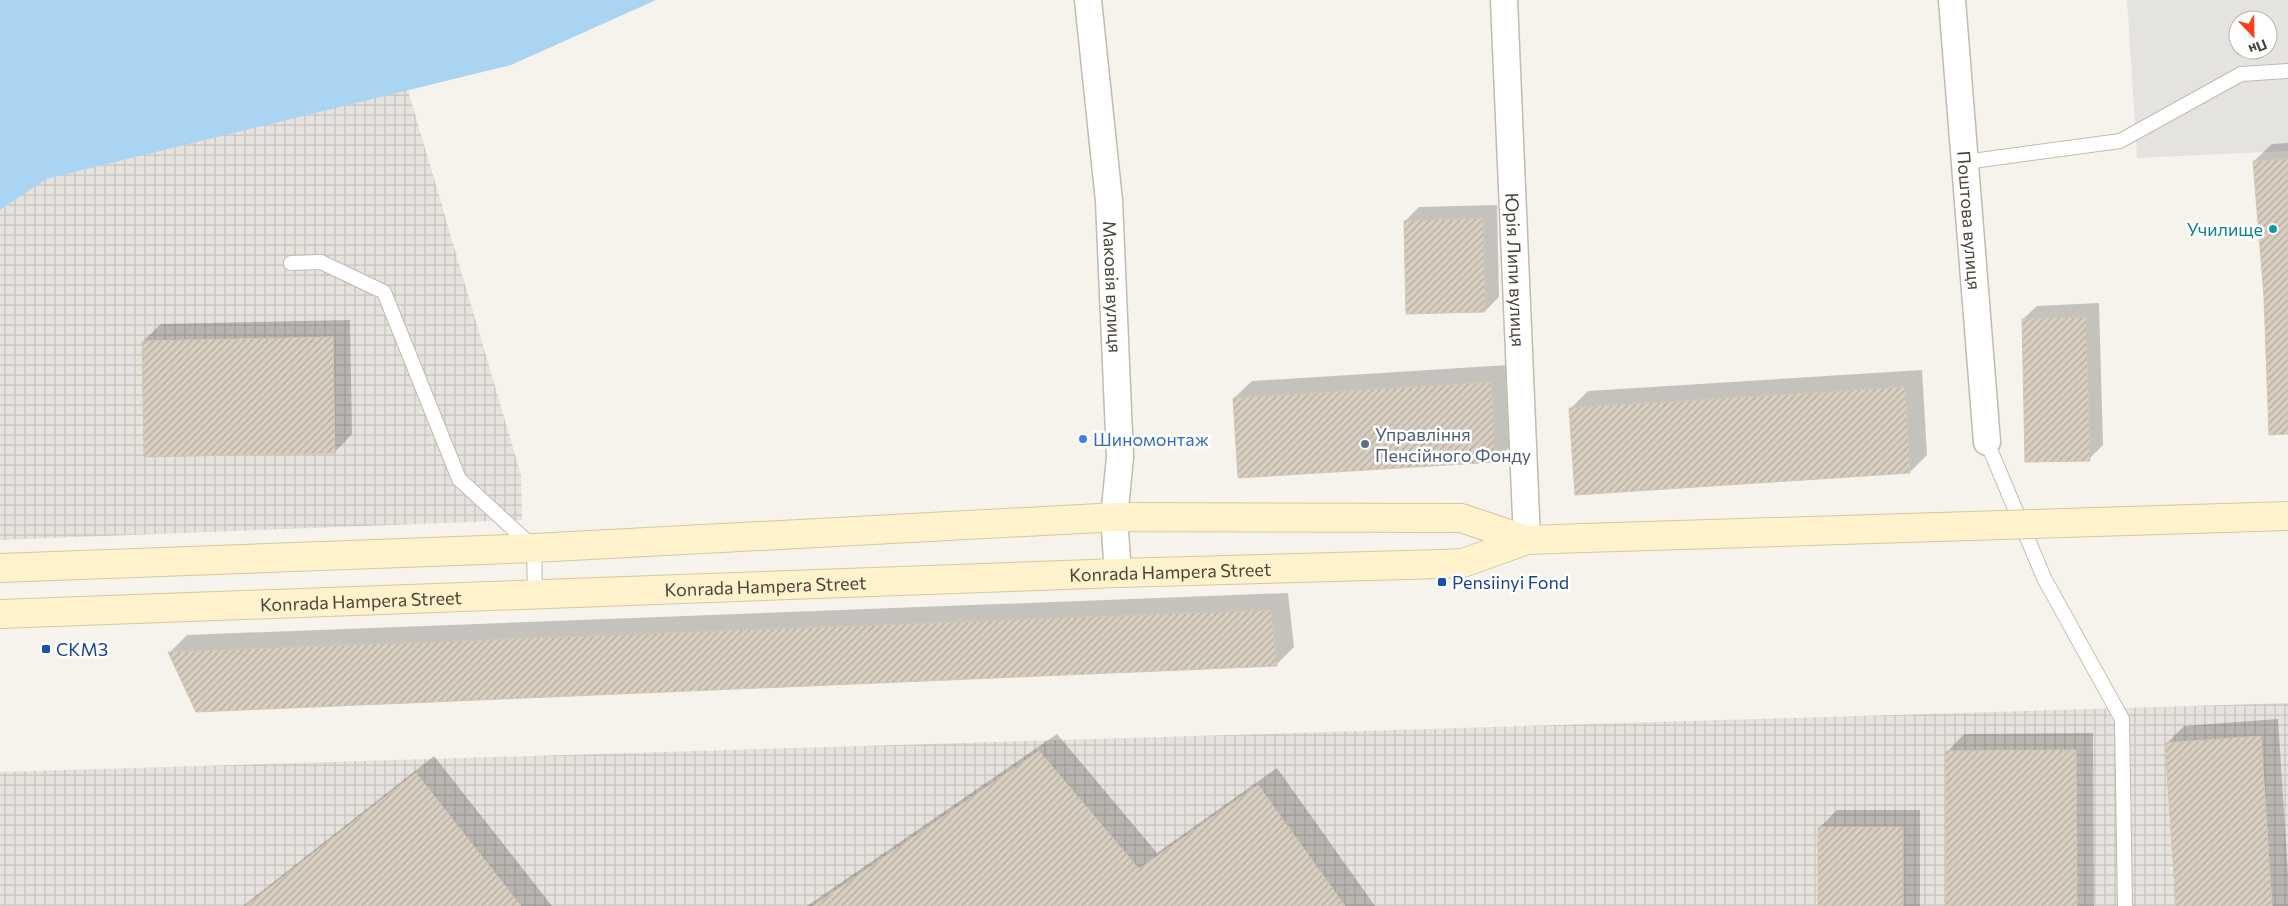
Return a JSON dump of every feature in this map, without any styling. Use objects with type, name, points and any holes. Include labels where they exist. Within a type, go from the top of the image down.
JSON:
[{"type":"main road","name":"Konrada Hampera Street","points":[[0,614],[1118,573],[1463,563],[1527,540],[2288,516]]},
{"type":"main road","name":"Konrada Hampera Street","points":[[0,568],[534,548],[1114,518],[1461,518],[1527,540]]},
{"type":"street","name":"Маковія вулиця","points":[[1088,0],[1109,202],[1120,457],[1114,518],[1118,573]]},
{"type":"street","name":"Юрія Липи вулиця","points":[[1504,0],[1527,540]]},
{"type":"street","name":"Поштова вулиця","points":[[1952,0],[1987,442]]},
{"type":"lane","points":[[1965,162],[2120,141],[2241,74],[2288,71]]},
{"type":"lane","points":[[291,263],[321,262],[384,292],[458,479],[534,548],[535,594]]},
{"type":"lane","points":[[1987,442],[2044,578],[2122,719],[2125,906]]},
{"type":"shaded area","points":[[2127,0],[2288,0],[2288,151],[2137,158]]},
{"type":"shaded area","points":[[408,90],[521,475],[522,520],[0,540],[0,210],[45,179]]},
{"type":"shaded area","points":[[2288,703],[2288,906],[0,906],[0,772]]},
{"type":"water","points":[[0,0],[656,0],[511,65],[46,179],[0,210]]},
{"type":"building","name":"Училище","points":[[2288,159],[2288,434],[2269,435],[2264,297],[2253,161]]},
{"type":"building","points":[[1483,218],[1485,312],[1406,314],[1404,221]]},
{"type":"building","points":[[2086,317],[2090,461],[2025,462],[2022,319]]},
{"type":"building","points":[[333,337],[335,453],[144,457],[142,341]]},
{"type":"building","name":"Управління Пенсійного Фонду","points":[[1491,382],[1496,462],[1238,478],[1233,398]]},
{"type":"building","points":[[1905,387],[1910,473],[1575,495],[1569,408]]},
{"type":"building","points":[[1271,610],[1277,666],[196,712],[168,652]]},
{"type":"building","points":[[2261,736],[2272,906],[2176,906],[2165,743]]},
{"type":"building","points":[[2076,750],[2077,906],[1946,906],[1945,751]]},
{"type":"building","points":[[1039,751],[1139,869],[1258,785],[1345,906],[813,906]]},
{"type":"building","points":[[416,773],[521,906],[246,906]]},
{"type":"building","points":[[1818,827],[1903,827],[1903,906],[1818,906]]},
{"type":"place","name":"Училище","points":[[2273,229]]},
{"type":"place","name":"Шиномонтаж","points":[[1083,439]]},
{"type":"place","name":"Управління Пенсійного Фонду","points":[[1365,444]]},
{"type":"place","name":"Pensiinyi Fond","points":[[1442,582]]},
{"type":"place","name":"СКМЗ","points":[[46,649]]}]
